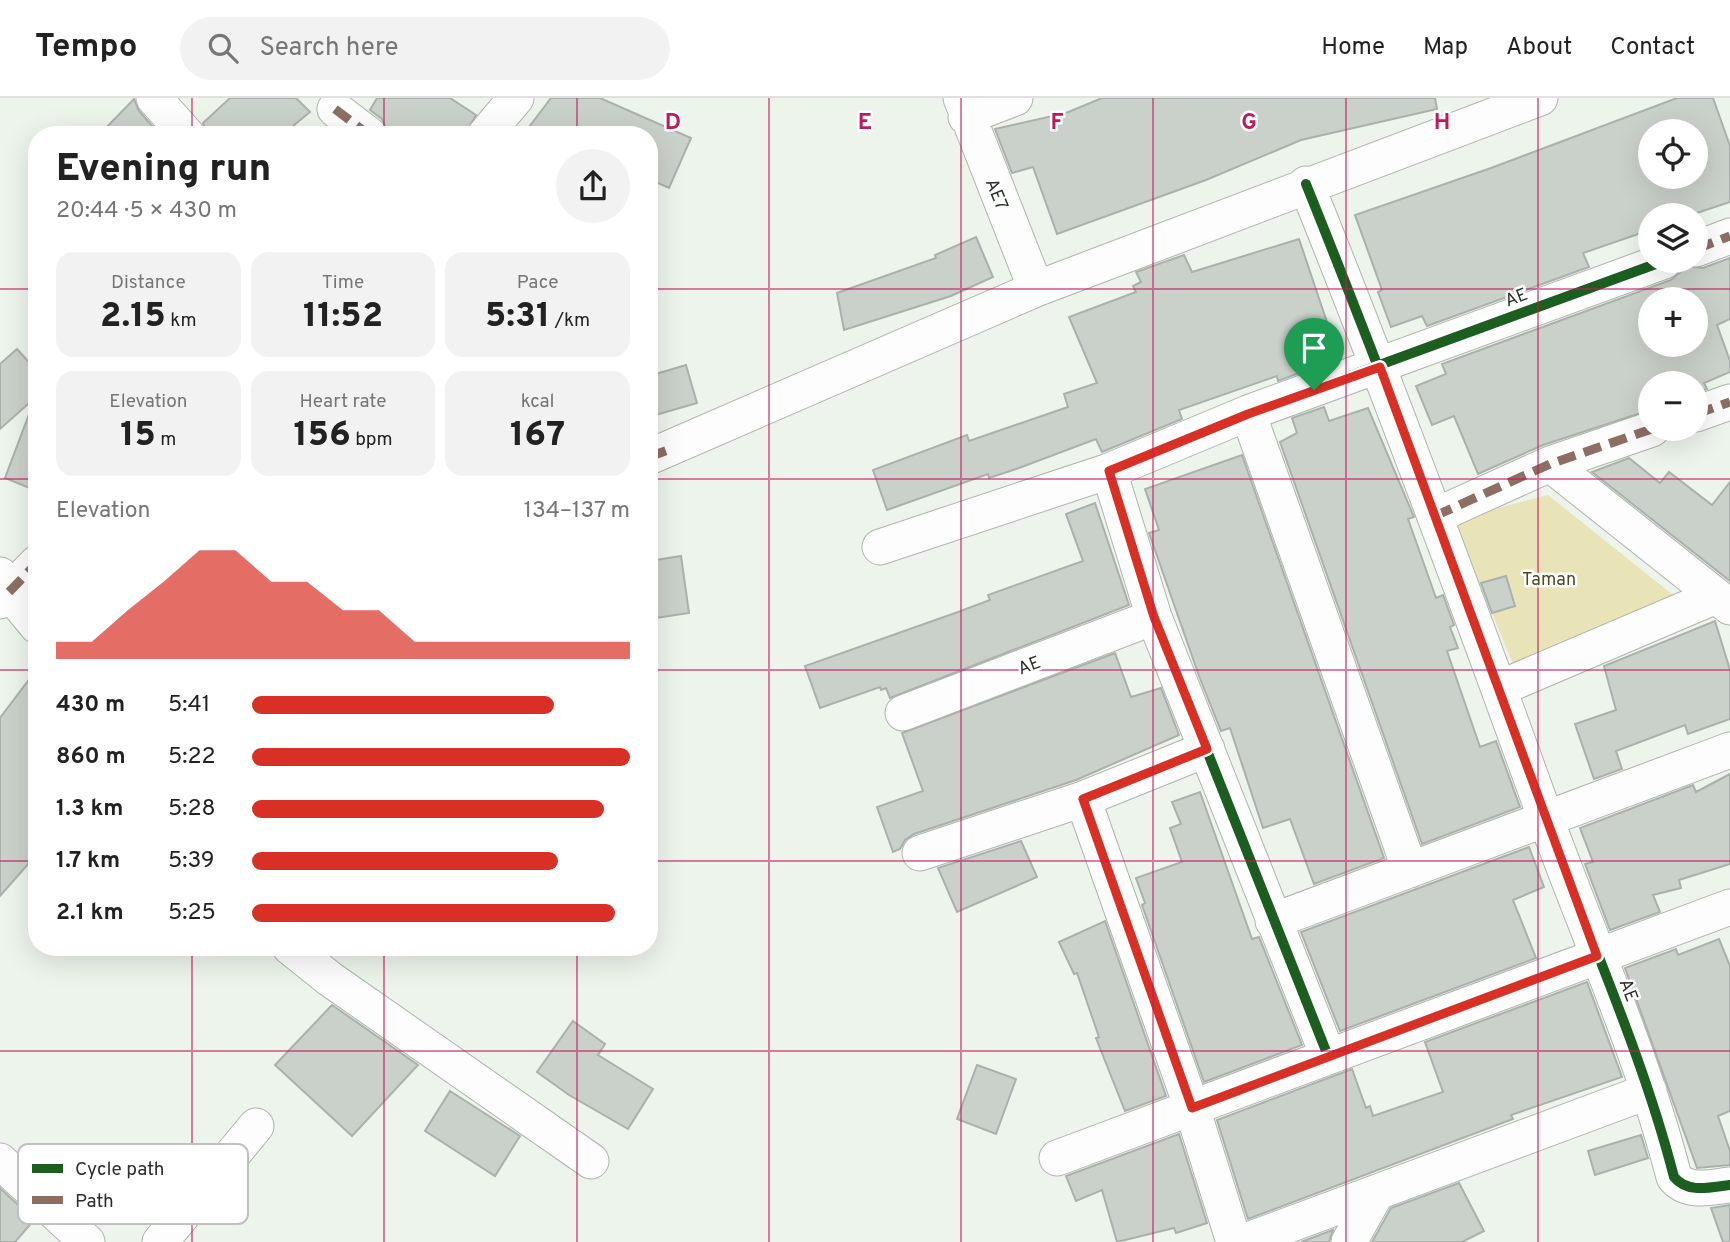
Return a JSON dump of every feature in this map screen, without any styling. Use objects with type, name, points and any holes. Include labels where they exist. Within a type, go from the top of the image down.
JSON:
[{"type":"street","points":[[154,98],[179,126]]},
{"type":"street","points":[[493,126],[516,98]]},
{"type":"street","points":[[964,107],[1015,98]]},
{"type":"street","points":[[658,453],[1036,289],[1306,184],[1540,98]]},
{"type":"street","name":"AE7","points":[[964,107],[1036,289]]},
{"type":"street","points":[[333,114],[354,126]]},
{"type":"street","name":"AE","points":[[1306,184],[1380,367],[1500,688],[1649,1091],[1674,1178],[1680,1185],[1692,1189],[1730,1185]]},
{"type":"street","points":[[1708,244],[1730,236]]},
{"type":"street","name":"AE","points":[[880,547],[1109,471],[1248,414],[1638,271]]},
{"type":"street","points":[[1708,410],[1730,402]]},
{"type":"street","points":[[1248,414],[1410,870]]},
{"type":"street","points":[[1435,516],[1550,464],[1638,434]]},
{"type":"street","points":[[1550,464],[1723,601]]},
{"type":"street","points":[[1109,471],[1154,617],[1328,1056]]},
{"type":"street","points":[[28,569],[3,590],[28,616]]},
{"type":"street","points":[[1500,688],[1723,601]]},
{"type":"street","name":"AE","points":[[903,713],[1154,617]]},
{"type":"street","points":[[920,853],[1083,799],[1207,749]]},
{"type":"street","points":[[1273,921],[1730,750]]},
{"type":"street","points":[[1083,799],[1192,1108],[1234,1242]]},
{"type":"street","points":[[1057,1158],[1730,906]]},
{"type":"street","points":[[301,956],[330,979],[591,1161]]},
{"type":"street","points":[[1243,1242],[1649,1091]]},
{"type":"street","points":[[241,1144],[256,1126]]},
{"type":"street","points":[[0,1161],[18,1178]]},
{"type":"street","points":[[1349,1242],[1377,1192]]},
{"type":"street","points":[[68,1224],[87,1242]]},
{"type":"street","points":[[160,1242],[175,1224]]},
{"type":"green space","name":"Taman","points":[[1548,495],[1678,599],[1513,664],[1453,520]]},
{"type":"building","points":[[230,98],[296,98],[310,112],[293,126],[204,126],[203,123]]},
{"type":"building","points":[[377,98],[450,98],[476,115],[470,126],[385,126],[382,119],[370,110]]},
{"type":"building","points":[[551,98],[600,98],[691,138],[669,188],[658,183],[658,126],[530,126]]},
{"type":"building","points":[[1102,98],[1435,98],[1437,109],[1301,140],[1206,180],[1057,234],[1033,167],[1012,173],[995,129],[1066,113]]},
{"type":"building","points":[[1677,98],[1713,98],[1730,146],[1730,202],[1708,209],[1708,203],[1638,203],[1638,234],[1583,253],[1589,267],[1427,326],[1422,316],[1391,327],[1378,292],[1382,290],[1355,215],[1491,168]]},
{"type":"building","points":[[134,99],[139,111],[152,126],[108,126]]},
{"type":"building","points":[[976,237],[993,277],[951,296],[844,330],[837,293],[936,258],[935,255]]},
{"type":"building","points":[[1299,239],[1337,352],[1308,362],[1310,369],[1278,381],[1277,376],[1179,410],[1182,419],[1102,452],[1096,439],[1019,468],[989,478],[988,474],[887,510],[873,470],[967,435],[969,441],[1068,407],[1064,394],[1097,383],[1069,317],[1136,292],[1133,286],[1141,282],[1136,272],[1184,255],[1192,272]]},
{"type":"building","points":[[1730,258],[1730,319],[1717,325],[1730,361],[1730,372],[1708,381],[1708,371],[1638,371],[1638,414],[1543,445],[1478,474],[1454,416],[1432,425],[1416,386],[1446,374],[1442,364],[1638,292],[1638,357],[1708,357],[1708,287],[1652,287],[1671,280],[1679,273],[1708,273],[1708,266]]},
{"type":"building","points":[[17,349],[28,361],[28,404],[0,429],[0,364]]},
{"type":"building","points":[[686,365],[697,403],[658,414],[658,373]]},
{"type":"building","points":[[1324,407],[1329,421],[1368,408],[1414,517],[1408,519],[1436,598],[1443,595],[1454,625],[1450,627],[1458,648],[1447,651],[1480,747],[1496,741],[1520,807],[1422,844],[1280,442],[1297,433],[1292,418]]},
{"type":"building","points":[[28,417],[28,487],[5,478]]},
{"type":"building","points":[[1242,455],[1384,858],[1314,884],[1290,819],[1263,828],[1230,728],[1221,731],[1149,533],[1159,530],[1145,489]]},
{"type":"building","points":[[1629,458],[1660,483],[1669,472],[1712,505],[1730,482],[1730,581],[1592,472]]},
{"type":"building","points":[[1095,503],[1129,605],[890,698],[886,688],[881,690],[880,687],[820,708],[805,666],[990,600],[988,595],[1083,561],[1066,514]]},
{"type":"building","points":[[681,556],[689,613],[658,618],[658,560]]},
{"type":"building","points":[[1506,576],[1515,606],[1492,613],[1481,583]]},
{"type":"building","points":[[1715,621],[1730,670],[1730,719],[1688,734],[1685,725],[1616,751],[1622,769],[1594,779],[1575,724],[1616,710],[1604,666]]},
{"type":"building","points":[[1115,653],[1131,697],[1161,688],[1179,735],[1076,780],[914,834],[905,840],[900,849],[893,852],[877,807],[923,791],[902,733]]},
{"type":"building","points":[[28,681],[28,864],[0,896],[0,718]]},
{"type":"building","points":[[1730,774],[1730,864],[1679,880],[1681,888],[1653,895],[1660,912],[1610,930],[1585,864],[1593,862],[1580,828],[1693,785],[1696,792]]},
{"type":"building","points":[[1200,792],[1252,939],[1259,937],[1302,1045],[1204,1082],[1142,905],[1145,903],[1136,878],[1182,862],[1170,828],[1181,824],[1172,802]]},
{"type":"building","points":[[1021,841],[1037,877],[957,912],[938,868]]},
{"type":"building","points":[[1529,847],[1544,887],[1513,900],[1536,958],[1340,1031],[1301,932]]},
{"type":"building","points":[[1105,921],[1166,1096],[1125,1111],[1096,1038],[1099,1037],[1077,973],[1074,974],[1059,942]]},
{"type":"building","points":[[1719,939],[1730,966],[1730,1111],[1718,1116],[1730,1151],[1730,1165],[1697,1168],[1625,968],[1676,949],[1678,955]]},
{"type":"building","points":[[1587,982],[1622,1077],[1511,1115],[1513,1119],[1248,1219],[1217,1120],[1352,1069],[1366,1108],[1370,1106],[1373,1116],[1443,1092],[1425,1042]]},
{"type":"building","points":[[332,1005],[418,1065],[352,1136],[275,1065]]},
{"type":"building","points":[[573,1021],[605,1044],[598,1055],[653,1089],[628,1129],[569,1095],[537,1072]]},
{"type":"building","points":[[977,1065],[1016,1079],[996,1134],[957,1119]]},
{"type":"building","points":[[450,1091],[520,1136],[495,1176],[425,1131]]},
{"type":"building","points":[[1179,1134],[1207,1223],[1176,1233],[1174,1228],[1117,1242],[1102,1190],[1076,1201],[1066,1176]]},
{"type":"building","points":[[1641,1135],[1648,1158],[1595,1175],[1588,1151]]},
{"type":"building","points":[[1459,1183],[1484,1231],[1462,1242],[1372,1242],[1391,1208]]},
{"type":"building","points":[[0,1188],[18,1205],[18,1224],[31,1224],[15,1242],[0,1242]]},
{"type":"building","points":[[1730,1205],[1730,1242],[1723,1242],[1711,1208]]},
{"type":"building","points":[[1333,1230],[1329,1242],[1301,1242]]},
{"type":"marked path","points":[[335,109],[357,126]]},
{"type":"marked path","points":[[1708,244],[1730,236]]},
{"type":"marked path","points":[[1708,410],[1730,402]]},
{"type":"marked path","points":[[1435,516],[1550,464],[1638,434]]},
{"type":"marked path","points":[[658,454],[673,448]]},
{"type":"marked path","points":[[9,592],[28,572]]},
{"type":"cycle path","points":[[1306,184],[1399,422],[1632,1043],[1674,1177],[1693,1188],[1730,1185]]},
{"type":"cycle path","points":[[1328,1056],[1154,617],[1109,471],[1248,413],[1638,270]]},
{"type":"route","points":[[1380,367],[1597,956],[1192,1108],[1083,799],[1207,749],[1154,617],[1109,471],[1314,390],[1380,367]]}]
